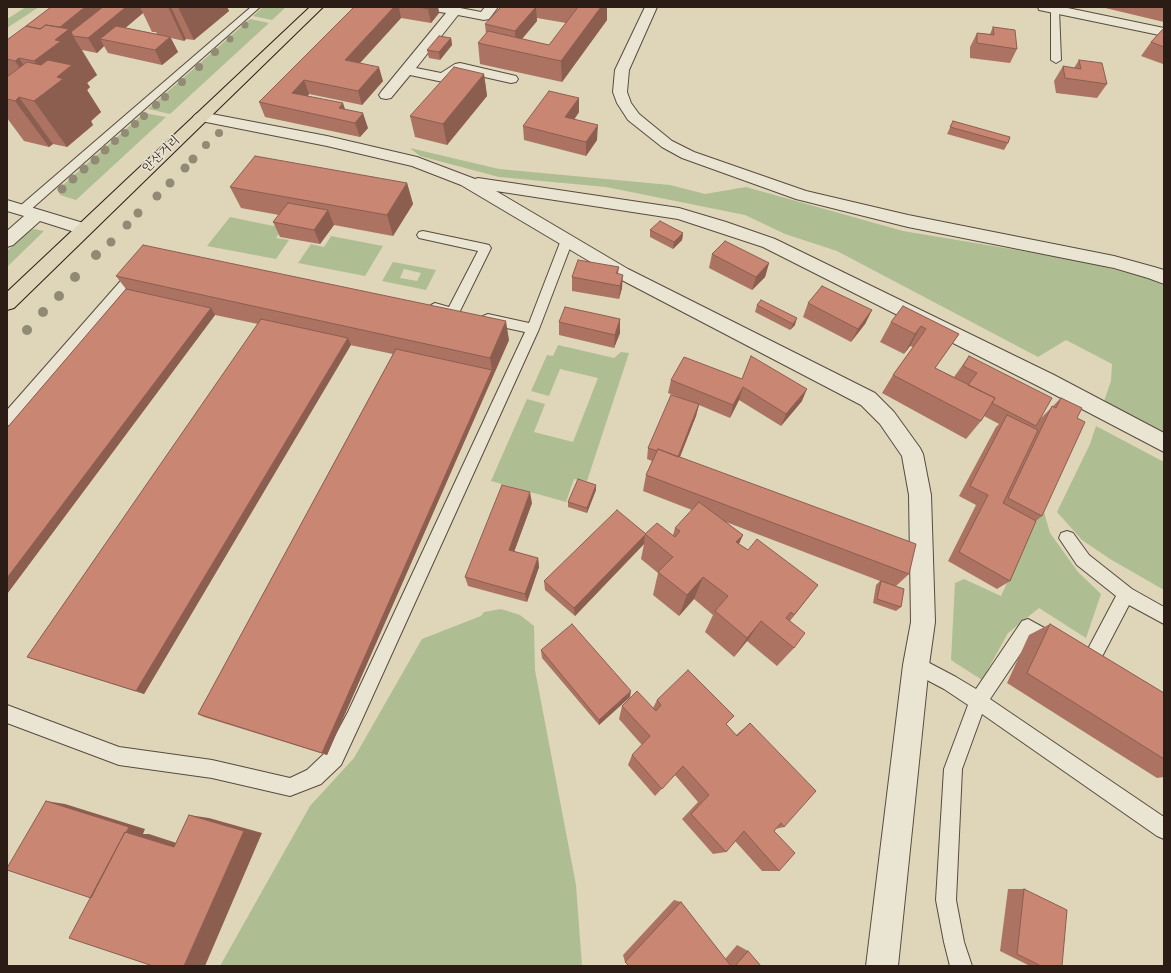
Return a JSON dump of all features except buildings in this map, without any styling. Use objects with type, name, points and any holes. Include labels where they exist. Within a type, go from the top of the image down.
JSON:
[{"type":"main road","name":"안산거리","points":[[7,303],[317,7]]},
{"type":"street","points":[[433,7],[484,16],[492,7]]},
{"type":"street","points":[[652,7],[622,70],[620,92],[624,103],[633,117],[672,147],[717,166],[802,195],[831,203],[908,221],[1114,262],[1154,273],[1164,278]]},
{"type":"street","points":[[1050,8],[1164,32]]},
{"type":"street","points":[[386,95],[455,11]]},
{"type":"street","points":[[406,70],[443,78],[460,67],[511,79]]},
{"type":"street","points":[[201,117],[327,141],[417,162],[467,181],[622,273],[868,398],[887,418],[912,454],[920,495],[923,622],[916,665],[882,966]]},
{"type":"street","points":[[467,181],[679,214],[769,243],[1047,381],[1164,443]]},
{"type":"street","points":[[7,205],[84,229]]},
{"type":"street","points":[[7,241],[30,212]]},
{"type":"lane","points":[[30,212],[256,7]]},
{"type":"lane","points":[[1050,8],[1056,60]]},
{"type":"lane","points":[[423,235],[485,248],[453,312]]},
{"type":"lane","points":[[7,714],[119,756],[212,769],[290,787],[314,777],[334,758],[354,718],[533,329],[566,240]]},
{"type":"lane","points":[[7,420],[143,263]]},
{"type":"lane","points":[[422,305],[533,329]]},
{"type":"lane","points":[[1067,538],[1083,560],[1126,594],[1164,616]]},
{"type":"lane","points":[[961,966],[954,942],[946,900],[953,769],[978,701],[1028,627],[1083,660],[1126,594]]},
{"type":"lane","points":[[916,665],[950,683],[978,701],[1164,829]]},
{"type":"green space","points":[[26,7],[39,7],[7,28],[7,19]]},
{"type":"green space","points":[[263,7],[286,7],[272,20],[253,16]]},
{"type":"green space","points":[[250,19],[269,23],[170,114],[148,109]]},
{"type":"green space","points":[[144,113],[166,117],[76,200],[60,195],[59,190],[61,187]]},
{"type":"green space","points":[[410,148],[499,169],[670,185],[705,194],[746,187],[903,231],[1083,261],[1150,279],[1164,286],[1164,432],[1104,401],[1111,381],[1112,364],[1066,340],[1038,357],[837,251],[785,234],[745,215],[606,187],[499,177],[420,156]]},
{"type":"green space","points":[[230,217],[283,228],[276,238],[289,240],[276,259],[207,246]]},
{"type":"green space","points":[[34,229],[44,231],[7,267],[7,251],[25,234]]},
{"type":"green space","points":[[331,236],[383,246],[365,276],[298,263],[311,244],[324,247]]},
{"type":"green space","points":[[393,262],[436,270],[426,290],[382,281]],"holes":[[[404,269],[421,273],[417,281],[400,278]]]},
{"type":"green space","points":[[558,345],[614,358],[621,352],[629,353],[587,481],[574,479],[566,502],[491,481],[527,399],[545,404],[534,432],[573,442],[598,378],[560,369],[549,396],[531,391],[547,355],[553,356]]},
{"type":"green space","points":[[1096,426],[1164,462],[1164,590],[1110,559],[1082,540],[1057,512],[1090,444]]},
{"type":"green space","points":[[1042,505],[1050,533],[1078,572],[1101,594],[1086,638],[1039,608],[1008,633],[982,680],[951,660],[955,583],[964,579],[1001,596]]},
{"type":"green space","points":[[501,609],[520,615],[534,626],[535,670],[576,885],[582,966],[220,966],[310,806],[354,758],[422,639],[481,616],[484,612]]}]
